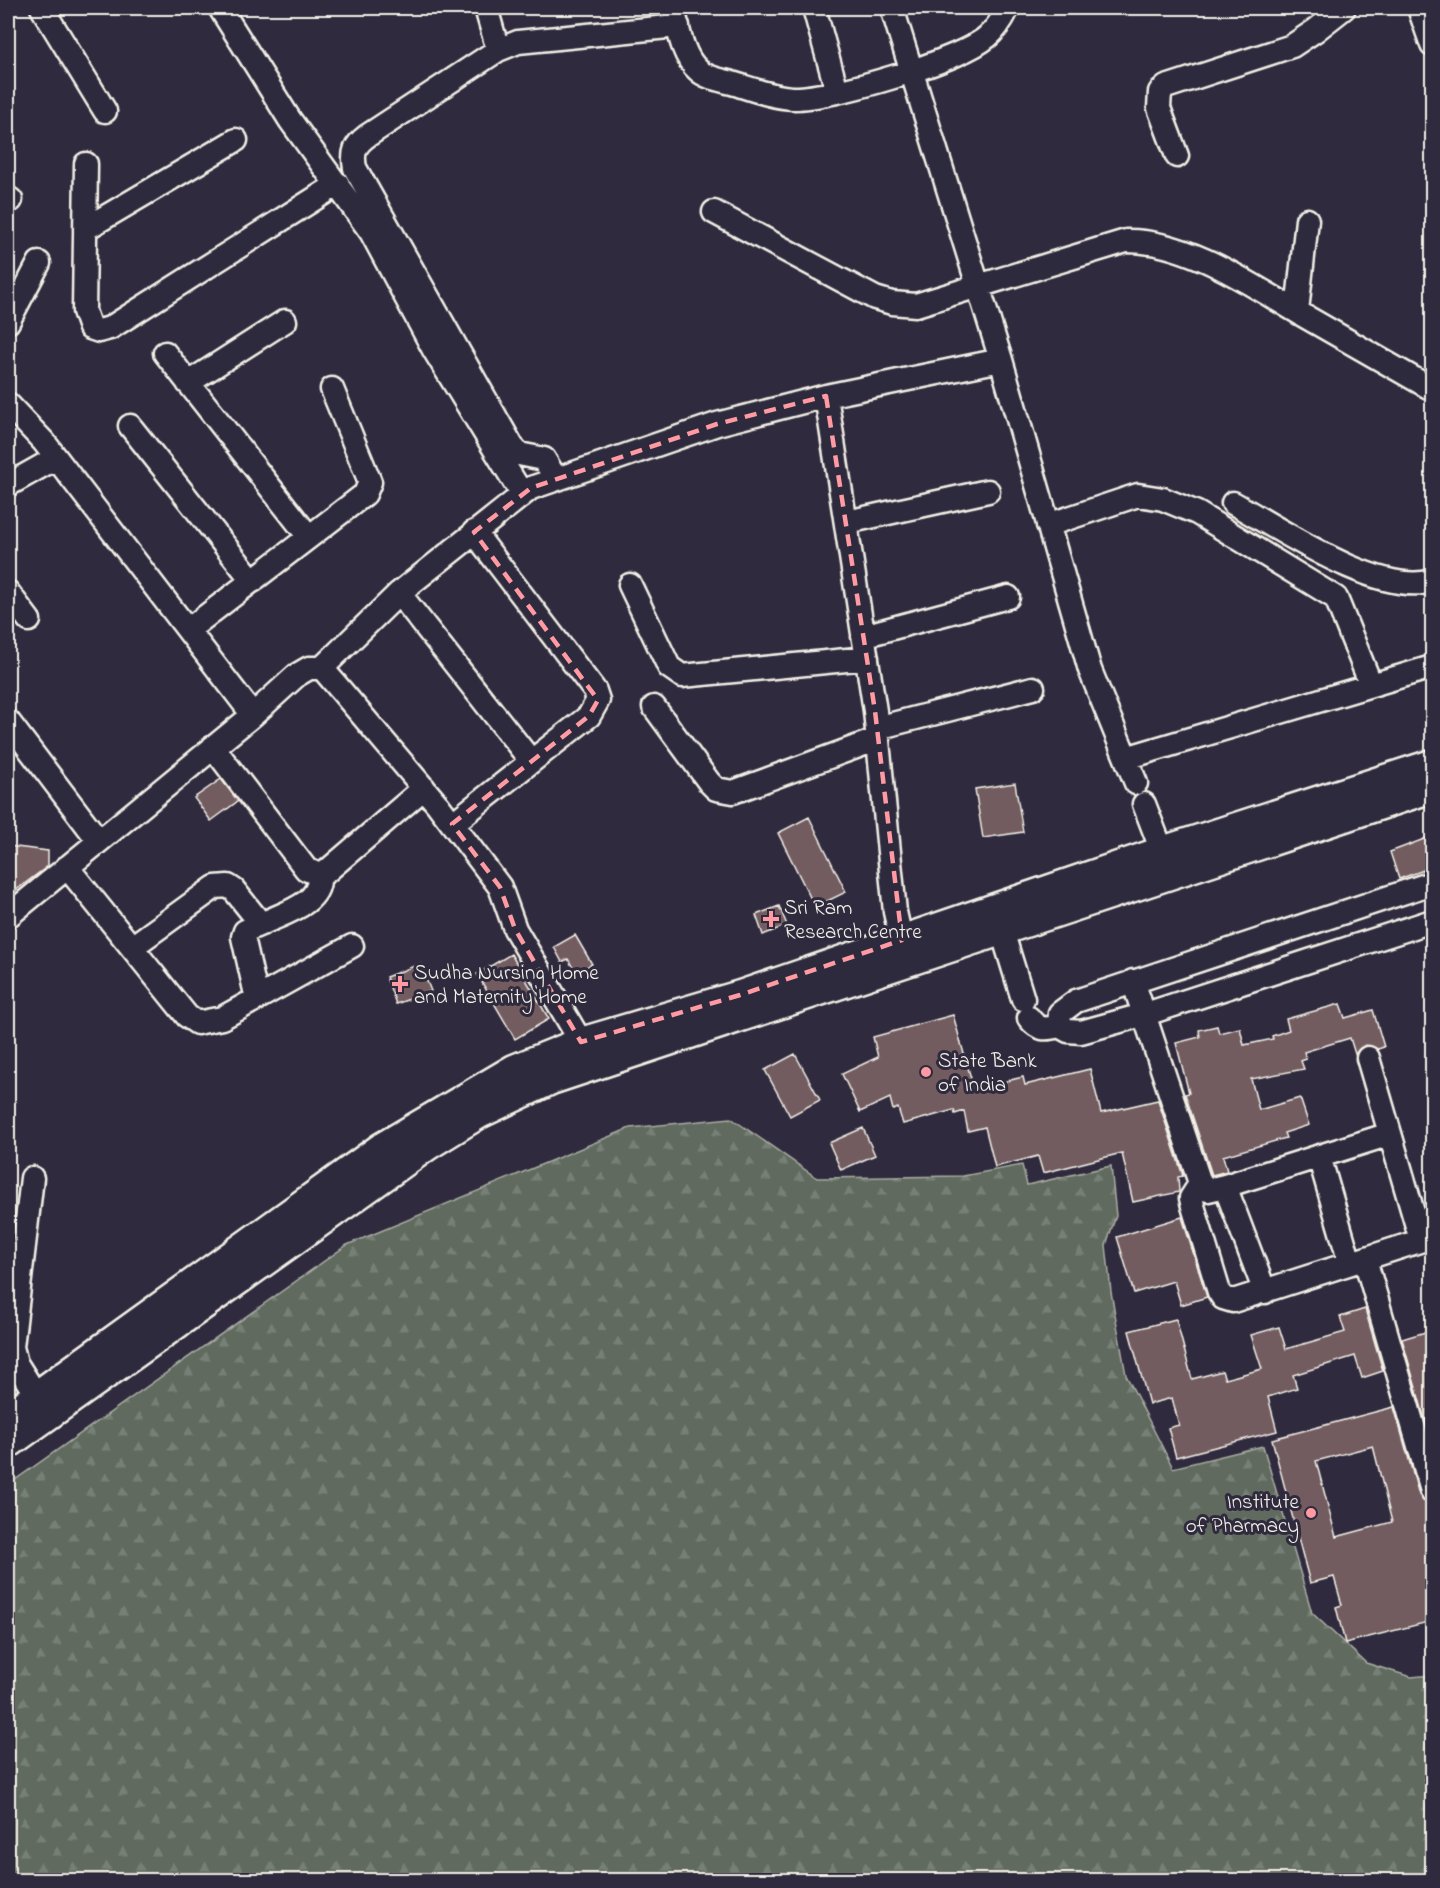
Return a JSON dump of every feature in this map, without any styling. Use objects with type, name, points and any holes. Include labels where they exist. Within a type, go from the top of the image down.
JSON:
[{"type":"main road","points":[[8,1444],[427,1146],[479,1114],[551,1080],[904,952],[1162,851],[1432,764]]},
{"type":"main road","points":[[8,1416],[382,1147],[514,1069],[581,1041],[740,995],[904,952],[1002,931],[1432,788]]},
{"type":"street","points":[[42,8],[105,111]]},
{"type":"street","points":[[220,8],[290,120],[371,232],[434,350],[522,494]]},
{"type":"street","points":[[486,8],[498,50]]},
{"type":"street","points":[[814,8],[837,91]]},
{"type":"street","points":[[892,8],[1001,360],[1090,670],[1162,851]]},
{"type":"street","points":[[556,479],[544,459],[519,454],[512,446],[355,168],[352,156],[357,144],[498,50],[518,42],[675,17],[688,56],[698,71],[712,78],[774,95],[795,98],[837,91],[911,72],[968,49],[988,36],[1008,8]]},
{"type":"street","points":[[1177,156],[1159,108],[1160,92],[1166,87],[1292,46],[1344,8]]},
{"type":"street","points":[[1419,8],[1432,45]]},
{"type":"street","points":[[85,229],[236,140]]},
{"type":"street","points":[[86,164],[84,311],[90,328],[99,331],[110,328],[338,184]]},
{"type":"street","points":[[714,212],[875,298],[892,303],[916,305],[978,288],[1126,241],[1150,241],[1188,254],[1297,311],[1432,388]]},
{"type":"street","points":[[1297,311],[1308,220]]},
{"type":"street","points":[[8,322],[39,263]]},
{"type":"street","points":[[188,383],[285,321]]},
{"type":"street","points":[[165,353],[309,537]]},
{"type":"street","points":[[8,916],[253,715],[297,675],[309,668],[322,668],[399,592],[531,488],[717,424],[826,396],[1001,360]]},
{"type":"street","points":[[188,630],[369,489],[370,482],[332,389]]},
{"type":"street","points":[[826,396],[867,658],[895,912],[904,952]]},
{"type":"street","points":[[8,404],[26,421],[56,458],[253,715]]},
{"type":"street","points":[[130,426],[253,581]]},
{"type":"street","points":[[8,485],[56,458]]},
{"type":"street","points":[[847,522],[988,491]]},
{"type":"street","points":[[1048,525],[1138,495],[1163,499],[1197,513],[1336,598],[1371,685]]},
{"type":"street","points":[[1233,503],[1349,567],[1378,578],[1404,582],[1432,581]]},
{"type":"street","points":[[452,824],[589,716],[597,700],[595,691],[474,532]]},
{"type":"street","points":[[630,585],[669,667],[682,676],[867,658]]},
{"type":"street","points":[[8,592],[29,620]]},
{"type":"street","points":[[399,592],[531,761]]},
{"type":"street","points":[[863,636],[1008,597]]},
{"type":"street","points":[[1126,758],[1432,666]]},
{"type":"street","points":[[322,668],[424,788],[500,887],[515,929],[581,1041]]},
{"type":"street","points":[[654,707],[709,782],[725,792],[733,792],[877,734],[1033,688]]},
{"type":"street","points":[[8,721],[99,841]]},
{"type":"street","points":[[213,747],[306,869],[319,875],[326,872],[424,788]]},
{"type":"street","points":[[68,867],[187,1016],[197,1023],[222,1018],[352,946]]},
{"type":"street","points":[[257,999],[243,937],[245,931],[313,898],[320,885],[319,875]]},
{"type":"street","points":[[1059,1026],[1060,1013],[1068,1005],[1133,981],[1432,883]]},
{"type":"street","points":[[132,947],[215,887],[222,885],[234,890],[261,924]]},
{"type":"street","points":[[1002,931],[1026,1009],[1036,1027],[1047,1030],[1059,1026],[1068,1031],[1081,1032],[1146,1014],[1432,921]]},
{"type":"street","points":[[1133,981],[1146,1014],[1202,1189],[1226,1186],[1390,1134]]},
{"type":"street","points":[[1200,1184],[1191,1198],[1193,1206],[1222,1298],[1233,1301],[1427,1238],[1390,1134],[1368,1058]]},
{"type":"street","points":[[1319,1156],[1358,1261],[1432,1491]]},
{"type":"street","points":[[32,1178],[12,1347],[16,1363],[36,1395]]},
{"type":"street","points":[[1226,1186],[1265,1292]]},
{"type":"highlighted area","points":[[826,396],[875,711],[902,940],[740,995],[581,1042],[515,929],[500,887],[452,824],[589,716],[598,700],[474,532],[531,488],[717,424]]},
{"type":"green space","points":[[731,1118],[817,1178],[963,1176],[1022,1165],[1027,1185],[1111,1166],[1116,1216],[1106,1245],[1111,1292],[1126,1375],[1173,1468],[1263,1446],[1312,1613],[1366,1663],[1411,1677],[1432,1675],[1432,1880],[8,1880],[8,1485],[347,1245],[630,1128]]},
{"type":"building","points":[[221,779],[238,801],[211,821],[194,798]]},
{"type":"building","points":[[1015,783],[1023,832],[983,838],[975,789]]},
{"type":"building","points":[[809,817],[846,892],[815,907],[778,833]]},
{"type":"building","points":[[1432,836],[1432,867],[1399,879],[1390,852]]},
{"type":"building","points":[[8,846],[48,851],[48,866],[8,896]]},
{"type":"building","points":[[779,906],[787,925],[763,935],[756,915]]},
{"type":"building","points":[[575,935],[592,964],[576,973],[568,959],[562,962],[554,947]]},
{"type":"building","points":[[511,954],[549,1019],[515,1039],[477,974]]},
{"type":"building","points":[[420,964],[431,991],[396,1004],[386,977]]},
{"type":"building","points":[[1340,1004],[1345,1018],[1373,1010],[1384,1047],[1378,1049],[1365,1045],[1355,1054],[1350,1038],[1304,1052],[1306,1059],[1301,1061],[1304,1069],[1251,1079],[1259,1110],[1300,1098],[1309,1125],[1284,1133],[1286,1138],[1223,1156],[1227,1171],[1212,1175],[1185,1094],[1189,1093],[1176,1043],[1200,1037],[1199,1030],[1217,1026],[1219,1033],[1240,1028],[1244,1045],[1273,1039],[1272,1036],[1289,1030],[1286,1019]]},
{"type":"building","points":[[953,1015],[974,1089],[1023,1077],[1025,1085],[1090,1069],[1101,1113],[1158,1100],[1183,1176],[1178,1177],[1179,1192],[1133,1202],[1122,1153],[1043,1173],[1038,1156],[995,1167],[985,1127],[968,1131],[964,1111],[955,1114],[954,1110],[903,1124],[898,1108],[893,1110],[890,1098],[860,1112],[842,1074],[878,1057],[873,1037]]},
{"type":"building","points":[[795,1054],[820,1100],[790,1116],[765,1070]]},
{"type":"building","points":[[863,1128],[875,1155],[841,1170],[829,1143]]},
{"type":"building","points":[[1182,1217],[1207,1297],[1181,1305],[1174,1281],[1134,1293],[1117,1237]]},
{"type":"building","points":[[1365,1309],[1383,1371],[1362,1378],[1355,1356],[1293,1375],[1297,1388],[1268,1397],[1277,1431],[1176,1457],[1168,1428],[1179,1425],[1172,1398],[1149,1404],[1129,1331],[1176,1319],[1192,1379],[1222,1371],[1225,1379],[1262,1369],[1251,1335],[1279,1327],[1286,1349],[1345,1332],[1340,1317]]},
{"type":"building","points":[[1432,1330],[1432,1444],[1402,1339]]},
{"type":"building","points":[[1394,1407],[1419,1495],[1423,1501],[1432,1504],[1432,1621],[1345,1643],[1336,1607],[1342,1605],[1334,1577],[1310,1583],[1272,1439]],"holes":[[[1373,1446],[1392,1522],[1336,1537],[1316,1461]]]},
{"type":"place","name":"Sri Ram Research Centre","points":[[771,919]]},
{"type":"place","name":"Sudha Nursing Home and Maternity Home","points":[[400,984]]},
{"type":"place","name":"State Bank of India","points":[[926,1072]]},
{"type":"place","name":"Institute of Pharmacy","points":[[1311,1513]]}]
